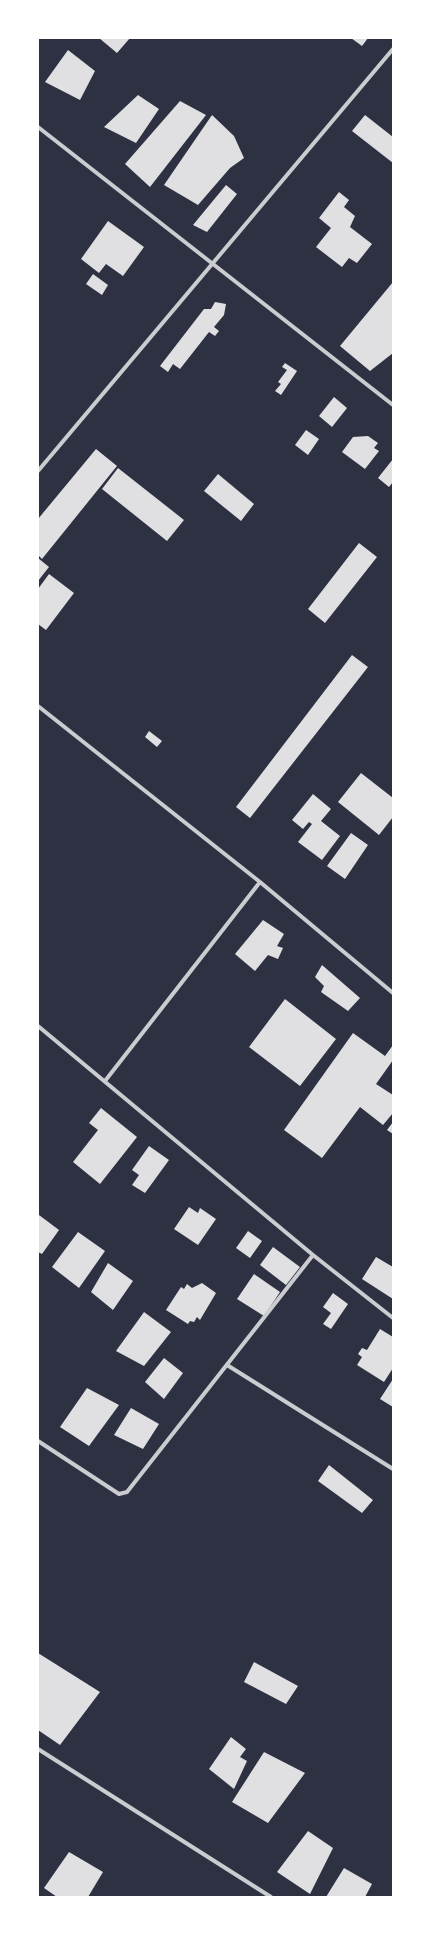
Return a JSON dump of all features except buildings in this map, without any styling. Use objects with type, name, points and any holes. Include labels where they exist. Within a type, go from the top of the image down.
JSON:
[{"type":"street","points":[[38,471],[393,49]]},
{"type":"street","points":[[38,127],[393,406]]},
{"type":"street","points":[[38,706],[260,882],[393,994]]},
{"type":"street","points":[[105,1081],[260,882]]},
{"type":"street","points":[[38,1034],[40,1028],[313,1255],[393,1318]]},
{"type":"street","points":[[38,1441],[119,1494],[127,1492],[313,1255]]},
{"type":"street","points":[[227,1365],[393,1469]]},
{"type":"street","points":[[38,1749],[271,1897]]}]
